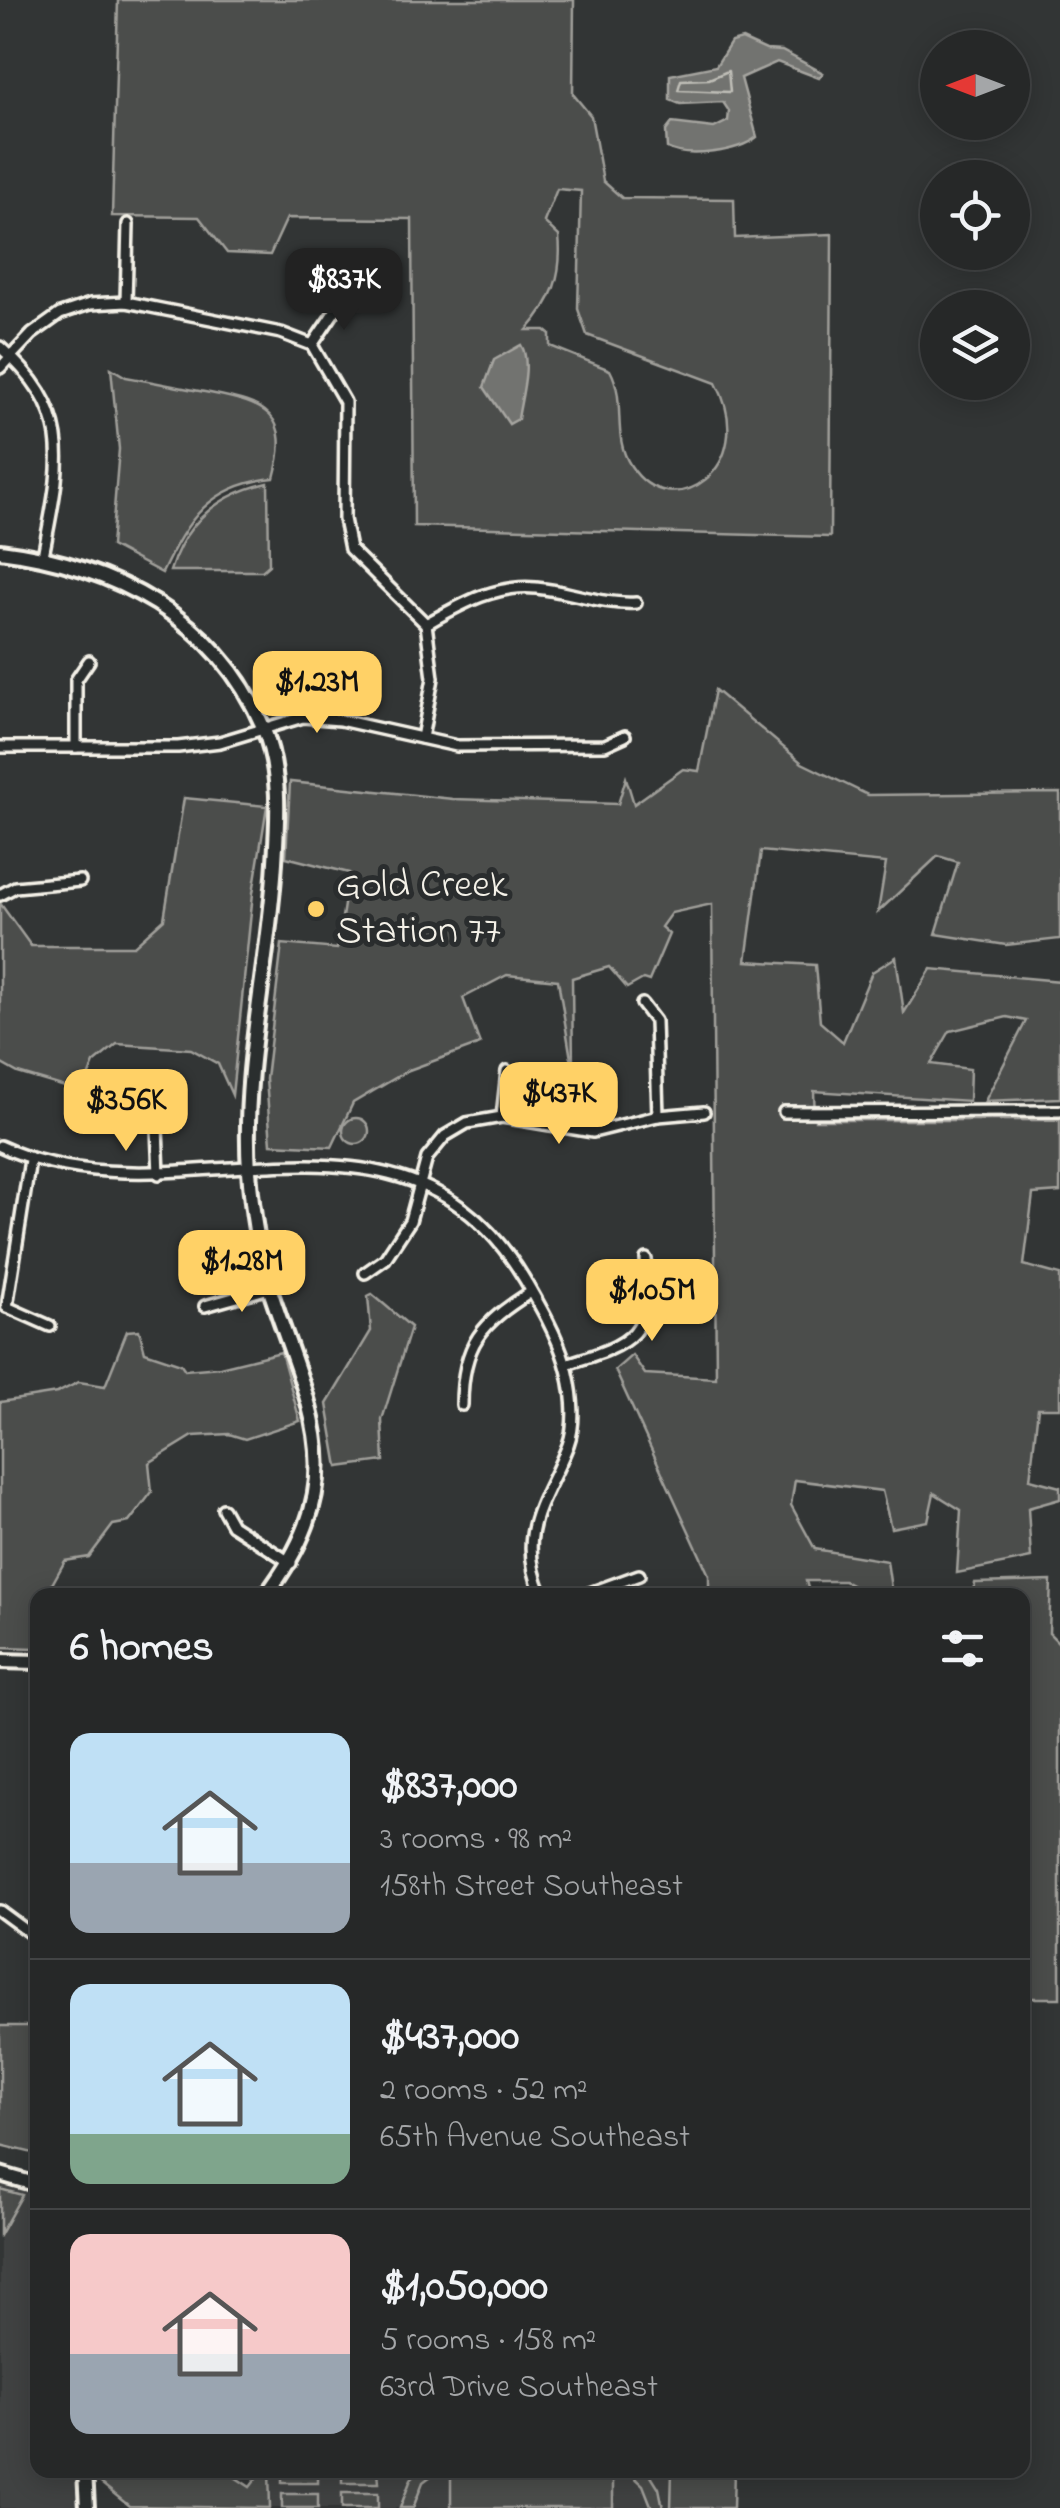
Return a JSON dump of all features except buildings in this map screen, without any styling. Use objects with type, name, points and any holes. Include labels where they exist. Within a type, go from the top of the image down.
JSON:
[{"type":"street","points":[[126,302],[128,224]]},
{"type":"street","points":[[312,345],[342,299]]},
{"type":"street","points":[[0,368],[60,314],[90,304],[126,302],[281,333],[312,345],[345,402],[344,520],[350,549],[426,624],[433,678],[422,738]]},
{"type":"street","points":[[0,347],[37,382],[52,409],[58,437],[42,556]]},
{"type":"street","points":[[0,551],[42,556],[104,575],[158,601],[200,634],[231,672],[263,726],[276,765],[278,816],[272,910],[250,1074],[249,1167],[254,1221],[270,1288],[306,1387],[318,1440],[316,1489],[291,1563],[271,1588]]},
{"type":"street","points":[[426,624],[498,590],[535,588],[607,604],[636,603]]},
{"type":"street","points":[[76,747],[76,680],[89,661]]},
{"type":"street","points":[[0,746],[178,748],[220,742],[263,726],[322,716],[456,746],[604,745],[625,736]]},
{"type":"street","points":[[0,895],[14,887],[80,880]]},
{"type":"street","points":[[642,1004],[655,1021],[658,1116]]},
{"type":"street","points":[[502,1117],[507,1071]]},
{"type":"street","points":[[156,1106],[159,1174]]},
{"type":"street","points":[[784,1112],[1060,1111]]},
{"type":"street","points":[[365,1273],[385,1259],[410,1221],[427,1158],[445,1136],[466,1123],[502,1117],[593,1132],[658,1116],[704,1112]]},
{"type":"street","points":[[0,1146],[30,1160],[96,1173],[159,1174],[342,1164],[420,1184],[487,1230],[509,1254],[566,1364],[573,1410],[569,1442],[534,1514],[530,1553],[540,1588]]},
{"type":"street","points":[[30,1160],[4,1311],[50,1326]]},
{"type":"street","points":[[566,1364],[628,1342],[643,1326],[649,1298],[646,1259]]},
{"type":"street","points":[[205,1306],[270,1288]]},
{"type":"street","points":[[462,1405],[462,1380],[472,1345],[488,1320],[531,1292]]},
{"type":"street","points":[[223,1509],[232,1525],[291,1563]]},
{"type":"street","points":[[603,1588],[639,1575]]},
{"type":"street","points":[[0,1661],[30,1662]]},
{"type":"street","points":[[0,1911],[30,1934]]},
{"type":"street","points":[[0,2174],[30,2183]]},
{"type":"street","points":[[85,2478],[87,2508]]},
{"type":"shaded area","points":[[118,0],[574,0],[573,94],[591,116],[603,181],[622,198],[734,199],[735,238],[832,234],[830,537],[414,526],[412,219],[287,218],[270,255],[227,253],[199,217],[112,216]],"holes":[[[557,189],[581,191],[578,309],[587,335],[716,383],[727,414],[727,441],[719,463],[705,480],[687,489],[667,491],[648,484],[631,466],[622,443],[618,394],[610,370],[550,346],[550,334],[545,330],[527,330],[549,298],[559,264],[559,236],[544,222]]]},
{"type":"shaded area","points":[[111,368],[126,377],[246,402],[270,415],[276,425],[279,456],[274,478],[233,488],[203,508],[181,536],[162,573],[111,546],[119,449]]},
{"type":"shaded area","points":[[268,483],[269,565],[262,571],[170,571],[185,538],[206,513],[234,494]]},
{"type":"shaded area","points":[[715,690],[802,763],[868,795],[1060,793],[1060,939],[1006,945],[936,934],[958,862],[938,856],[878,912],[886,863],[761,851],[746,961],[815,965],[820,1022],[843,1042],[872,972],[896,957],[904,1013],[931,969],[1060,981],[1060,1098],[985,1101],[1026,1021],[1007,1017],[950,1031],[931,1064],[970,1069],[969,1101],[814,1091],[815,1120],[1060,1120],[1060,1192],[1033,1194],[1024,1265],[1060,1275],[1060,1408],[1038,1408],[1030,1479],[1060,1487],[1060,1499],[1028,1508],[1031,1558],[957,1573],[961,1510],[934,1493],[928,1521],[891,1528],[882,1491],[795,1480],[791,1505],[815,1549],[887,1561],[891,1588],[856,1588],[844,1581],[806,1581],[808,1588],[709,1588],[709,1575],[615,1370],[632,1355],[645,1374],[716,1378],[712,904],[671,913],[661,927],[669,934],[649,981],[643,979],[627,988],[609,967],[572,978],[573,1071],[558,980],[507,975],[463,998],[480,1044],[409,1070],[353,1103],[332,1147],[271,1144],[266,1079],[282,944],[337,949],[349,873],[286,857],[290,782],[453,799],[618,804],[626,778],[634,804],[683,769],[699,771]]},
{"type":"shaded area","points":[[184,798],[267,806],[253,893],[232,1095],[218,1064],[191,1049],[117,1044],[94,1063],[82,1092],[18,1073],[0,1063],[0,903],[31,946],[134,946],[164,919]]},
{"type":"shaded area","points":[[356,1118],[365,1122],[369,1131],[365,1140],[356,1144],[347,1140],[343,1131],[347,1122]]},
{"type":"shaded area","points":[[372,1294],[411,1327],[382,1420],[384,1461],[338,1467],[327,1404],[371,1331],[368,1296]]},
{"type":"shaded area","points":[[139,1330],[145,1352],[181,1364],[185,1370],[220,1367],[281,1352],[300,1421],[245,1439],[229,1434],[193,1436],[149,1463],[152,1492],[129,1522],[113,1525],[89,1557],[65,1561],[50,1588],[30,1588],[30,1648],[0,1647],[0,1402],[57,1393],[79,1382],[105,1386],[127,1331]]},
{"type":"shaded area","points":[[1051,1581],[1049,1633],[1060,1644],[1060,1998],[1030,1998],[1030,1588],[975,1588],[975,1583]]},
{"type":"shaded area","points":[[0,2026],[30,2026],[30,2152],[0,2145]]},
{"type":"shaded area","points":[[0,2182],[30,2193],[30,2478],[77,2478],[79,2508],[0,2508]]},
{"type":"shaded area","points":[[0,2189],[22,2195],[0,2234]]},
{"type":"shaded area","points":[[236,2478],[250,2487],[257,2478],[269,2478],[270,2508],[129,2506],[97,2480]]},
{"type":"shaded area","points":[[269,2478],[672,2478],[671,2508],[270,2508]]},
{"type":"shaded area","points":[[282,2478],[318,2478],[318,2483],[282,2483]]},
{"type":"shaded area","points":[[342,2478],[379,2478],[379,2483],[342,2483]]},
{"type":"shaded area","points":[[428,2478],[413,2508],[400,2508],[411,2479]]},
{"type":"shaded area","points":[[451,2478],[613,2478],[613,2508],[451,2508]]},
{"type":"shaded area","points":[[636,2478],[653,2478],[663,2508],[652,2508],[643,2485]]},
{"type":"shaded area","points":[[672,2478],[734,2478],[733,2508],[671,2508]]},
{"type":"shaded area","points":[[342,2493],[378,2493],[378,2508],[342,2508]]},
{"type":"shaded area","points":[[282,2494],[318,2494],[318,2508],[282,2508]]},
{"type":"water","points":[[742,39],[766,50],[782,51],[823,73],[819,78],[777,62],[741,78],[757,137],[738,147],[712,152],[687,153],[667,148],[666,131],[672,123],[714,128],[728,121],[729,111],[723,102],[680,104],[670,100],[670,75],[716,66],[731,42]]},
{"type":"water","points":[[521,345],[526,361],[525,380],[518,419],[509,424],[484,387],[494,360]]},
{"type":"place","name":"Gold Creek Station 77","points":[[316,909]]}]
